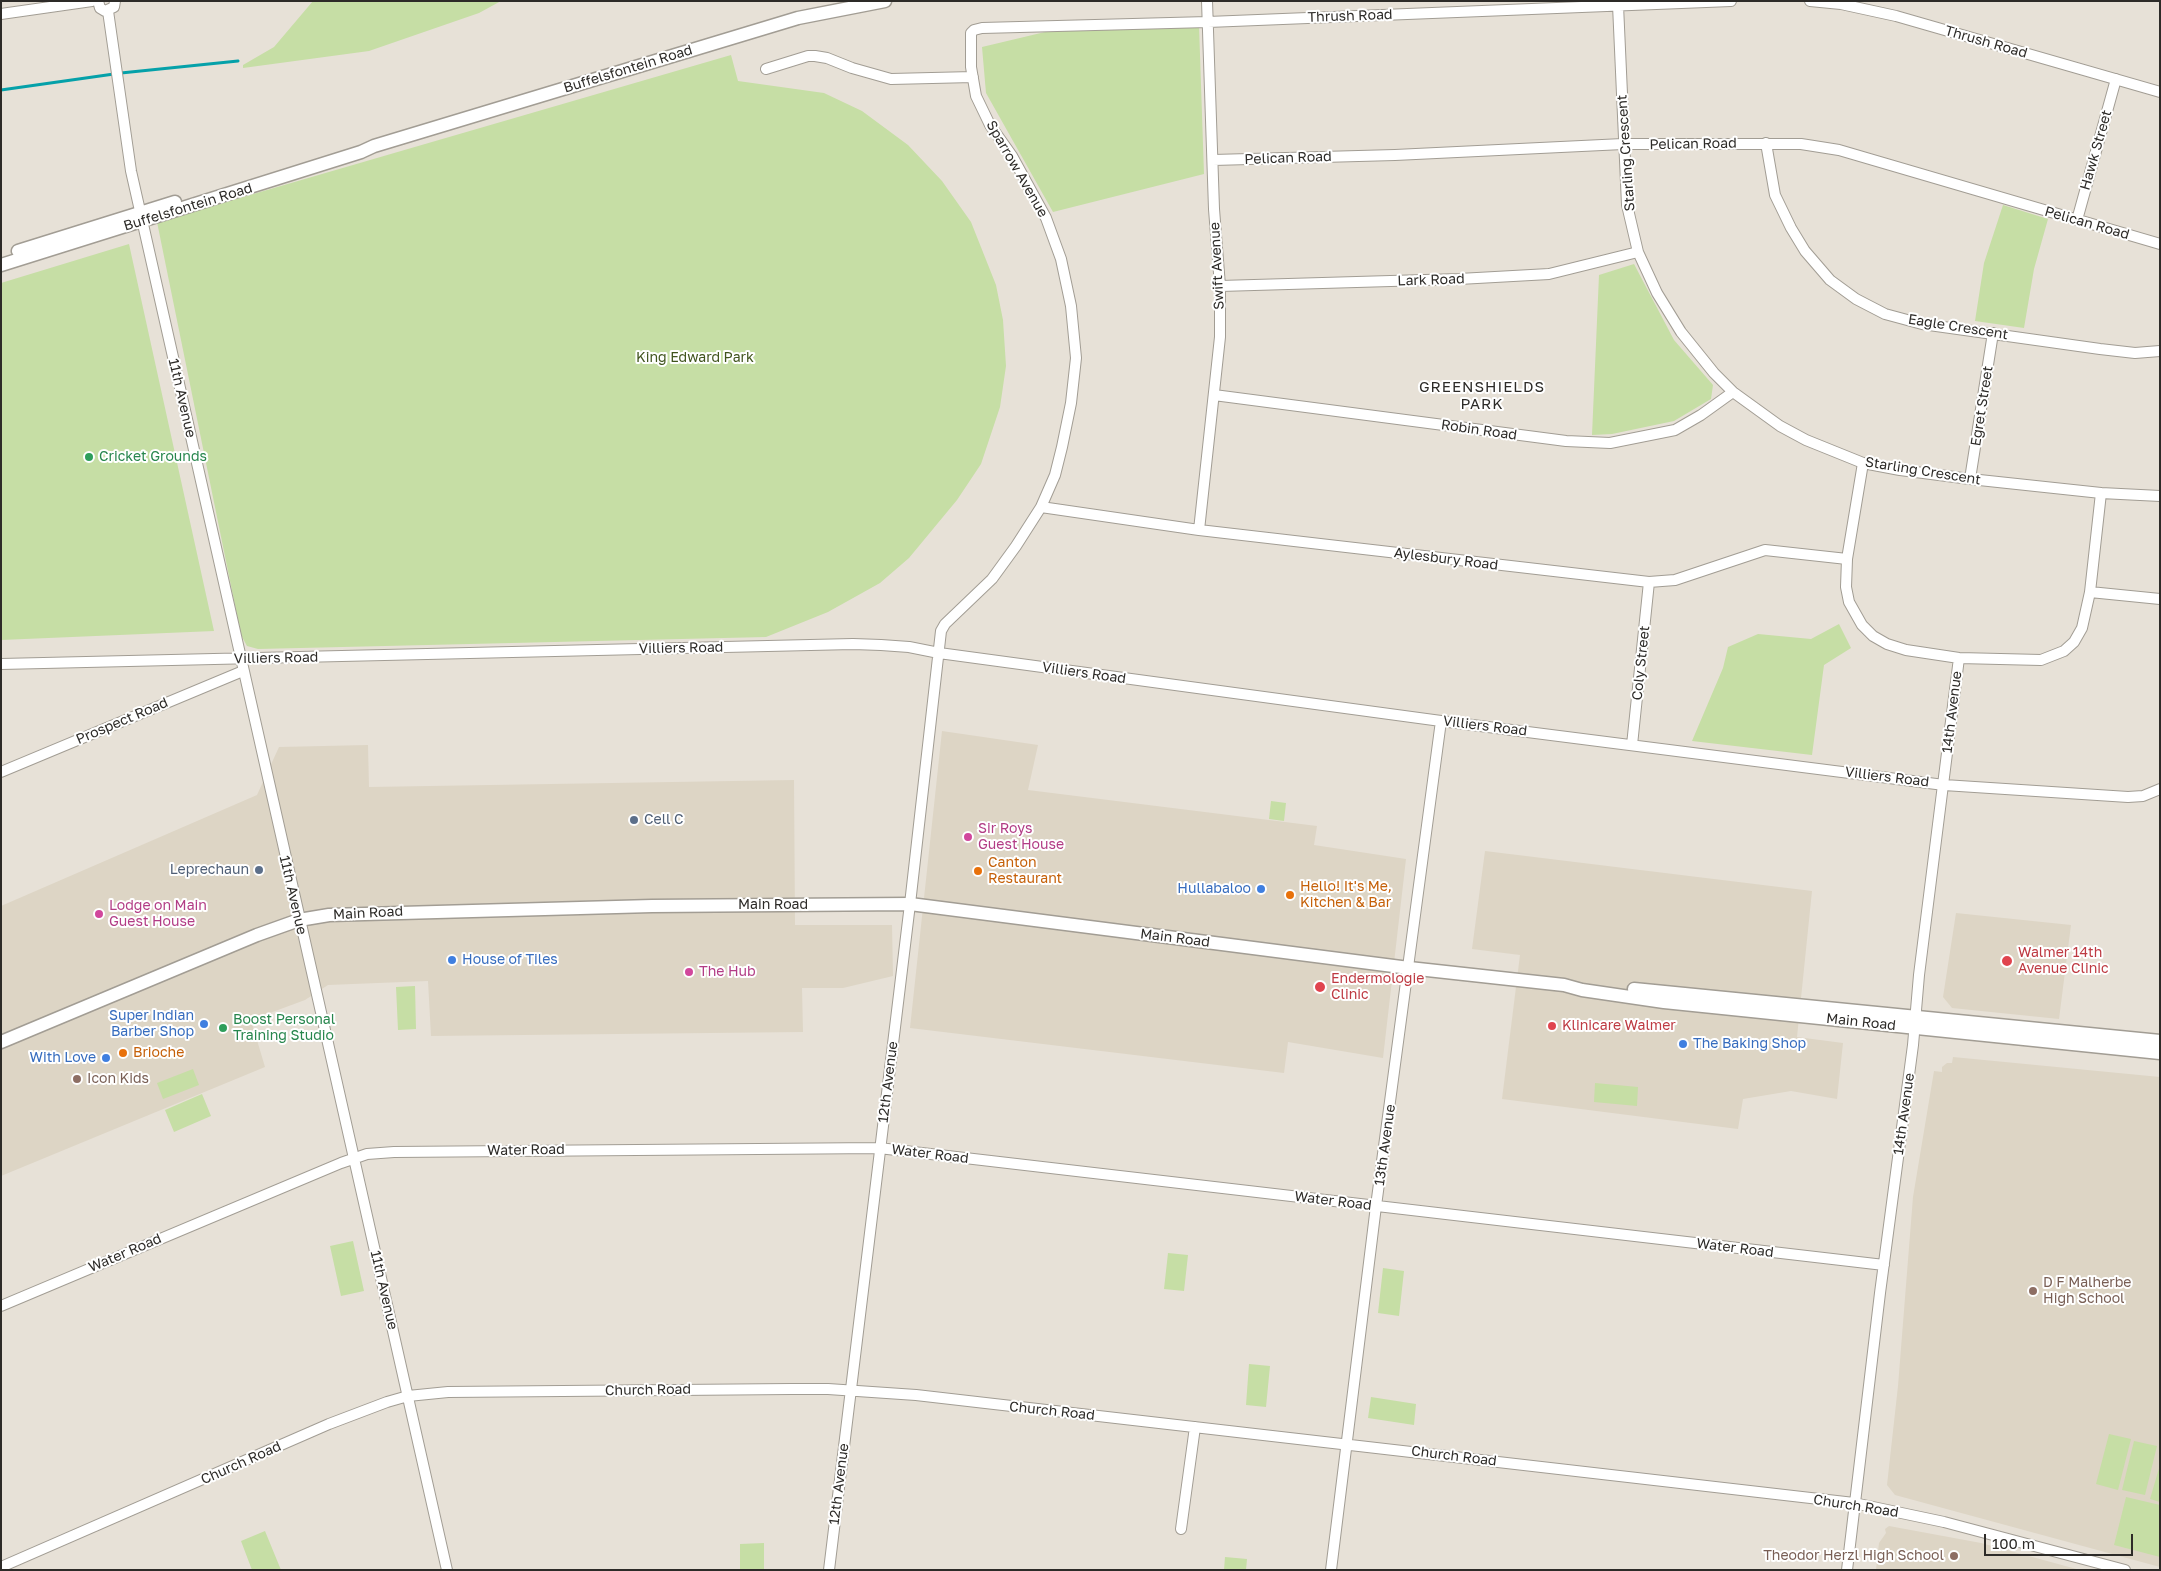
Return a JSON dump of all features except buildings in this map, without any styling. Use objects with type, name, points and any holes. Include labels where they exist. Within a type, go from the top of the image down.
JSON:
[{"type":"main road","name":"Buffelsfontein Road","points":[[1,265],[141,216],[355,147],[374,146],[798,18],[885,1]]},
{"type":"main road","name":"Buffelsfontein Road","points":[[1,257],[62,236],[141,216]]},
{"type":"main road","name":"Main Road","points":[[1,1042],[257,935],[299,920],[329,914],[652,906],[910,904],[1409,968],[1564,985],[1582,990],[1664,1002],[2160,1041]]},
{"type":"main road","name":"Main Road","points":[[1915,1023],[2160,1053]]},
{"type":"street","points":[[1,14],[92,1]]},
{"type":"street","points":[[98,1],[100,8],[108,11],[114,7],[115,1]]},
{"type":"street","name":"Swift Avenue","points":[[1200,530],[1220,337],[1220,286],[1207,1]]},
{"type":"street","name":"Thrush Road","points":[[970,33],[982,28],[1208,22],[1731,1]]},
{"type":"street","name":"Thrush Road","points":[[1810,1],[1880,11],[2160,92]]},
{"type":"street","name":"Starling Crescent","points":[[1618,5],[1627,204],[1638,252],[1657,292],[1681,332],[1714,373],[1733,392],[1780,426],[1806,440],[1863,463],[1970,479],[2101,493],[2160,496]]},
{"type":"street","name":"11th Avenue","points":[[108,11],[130,171],[447,1570]]},
{"type":"street","name":"Sparrow Avenue","points":[[939,653],[943,627],[992,579],[1041,507],[1055,475],[1071,403],[1076,358],[1071,306],[1061,259],[1046,218],[1012,156],[990,125],[976,96],[969,44],[970,33]]},
{"type":"street","points":[[766,69],[808,56],[815,56],[827,58],[852,68],[891,79],[973,77]]},
{"type":"street","name":"Hawk Street","points":[[2077,220],[2116,79]]},
{"type":"street","name":"Eagle Crescent","points":[[1766,143],[1775,195],[1805,251],[1830,280],[1856,299],[1885,314],[1922,324],[2126,352],[2160,350]]},
{"type":"street","name":"Pelican Road","points":[[1213,160],[1394,155],[1623,144],[1801,144],[1839,150],[2160,244]]},
{"type":"street","name":"Lark Road","points":[[1220,286],[1459,279],[1549,274],[1638,252]]},
{"type":"street","name":"Egret Street","points":[[1970,479],[1993,333]]},
{"type":"street","name":"Robin Road","points":[[1214,395],[1566,442],[1610,443],[1676,430],[1733,392]]},
{"type":"street","points":[[1863,463],[1847,559],[1846,587],[1849,602],[1856,616],[1873,636],[1887,644],[1906,650],[1959,658],[2041,660],[2064,651],[2074,642],[2082,628],[2090,592],[2101,493]]},
{"type":"street","name":"Aylesbury Road","points":[[1041,507],[1200,530],[1649,582],[1675,580],[1765,550],[1847,559]]},
{"type":"street","name":"Coly Street","points":[[1632,745],[1649,582]]},
{"type":"street","points":[[2090,592],[2160,599]]},
{"type":"street","name":"Villiers Road","points":[[1,664],[854,644],[909,647],[939,653],[1441,721],[1944,784],[2128,797],[2143,796],[2160,789]]},
{"type":"street","name":"12th Avenue","points":[[829,1570],[939,653]]},
{"type":"street","name":"14th Avenue","points":[[1847,1570],[1959,658]]},
{"type":"street","name":"Prospect Road","points":[[1,772],[243,671]]},
{"type":"street","name":"13th Avenue","points":[[1331,1570],[1376,1206],[1441,721]]},
{"type":"street","name":"Water Road","points":[[1,1306],[355,1158],[367,1154],[394,1152],[879,1148],[1884,1265]]},
{"type":"street","name":"Church Road","points":[[1,1567],[329,1424],[408,1396],[448,1392],[791,1388],[916,1395],[1854,1503],[1944,1522],[2125,1570]]},
{"type":"street","points":[[1180,1529],[1195,1427]]},
{"type":"shaded area","points":[[942,731],[1038,745],[1028,790],[1317,826],[1314,845],[1406,859],[1383,1058],[1288,1042],[1284,1073],[910,1028]]},
{"type":"shaded area","points":[[368,745],[369,787],[794,780],[795,925],[892,925],[893,976],[843,988],[802,988],[803,1032],[431,1036],[428,981],[328,985],[305,1000],[251,1020],[265,1067],[1,1176],[1,906],[257,795],[279,747]]},
{"type":"shaded area","points":[[1485,851],[1812,891],[1797,1037],[1843,1043],[1837,1099],[1791,1091],[1743,1099],[1738,1129],[1502,1099],[1520,955],[1472,949]]},
{"type":"shaded area","name":"Walmer 14th Avenue Clinic","points":[[1956,913],[2071,925],[2059,1019],[1952,1008],[1943,997]]},
{"type":"shaded area","name":"D F Malherbe High School","points":[[1953,1057],[2160,1077],[2160,1567],[1895,1495],[1887,1485],[1898,1386],[1913,1197],[1934,1071],[1942,1072],[1942,1067],[1947,1063],[1952,1063]]},
{"type":"shaded area","name":"Theodor Herzl High School","points":[[1889,1526],[1981,1543],[2080,1570],[1876,1570],[1879,1543],[1886,1533],[1885,1529]]},
{"type":"green space","points":[[313,1],[501,1],[479,13],[369,51],[243,68],[243,65],[274,47]]},
{"type":"green space","points":[[1199,25],[1204,174],[1053,212],[986,93],[982,47],[1045,32]]},
{"type":"green space","name":"King Edward Park","points":[[731,55],[738,81],[824,93],[862,111],[908,145],[942,181],[971,222],[996,285],[1003,320],[1006,366],[1000,407],[981,464],[957,500],[909,558],[880,583],[828,612],[766,637],[258,649],[247,646],[241,635],[157,222]]},
{"type":"green space","points":[[2003,205],[2048,219],[2034,269],[2024,328],[1975,321],[1984,263]]},
{"type":"green space","name":"Cricket Grounds","points":[[129,244],[214,631],[1,640],[1,283]]},
{"type":"green space","points":[[1634,264],[1674,340],[1713,385],[1711,399],[1674,421],[1612,434],[1592,435],[1599,275]]},
{"type":"green space","points":[[1839,624],[1851,648],[1824,665],[1812,755],[1692,741],[1723,668],[1728,647],[1758,634],[1811,639]]},
{"type":"green space","points":[[1271,801],[1286,803],[1284,821],[1269,819]]},
{"type":"green space","points":[[415,986],[416,1029],[398,1030],[396,987]]},
{"type":"green space","points":[[193,1069],[199,1085],[163,1099],[157,1083]]},
{"type":"green space","points":[[1595,1083],[1638,1087],[1637,1106],[1594,1102]]},
{"type":"green space","points":[[202,1094],[211,1116],[174,1132],[165,1110]]},
{"type":"green space","points":[[353,1241],[364,1291],[341,1296],[330,1246]]},
{"type":"green space","points":[[1168,1253],[1188,1255],[1184,1291],[1164,1289]]},
{"type":"green space","points":[[1383,1268],[1404,1271],[1399,1316],[1378,1313]]},
{"type":"green space","points":[[1249,1364],[1270,1366],[1266,1407],[1246,1405]]},
{"type":"green space","points":[[1371,1397],[1416,1404],[1414,1425],[1368,1418]]},
{"type":"green space","points":[[2109,1434],[2131,1439],[2118,1490],[2096,1484]]},
{"type":"green space","points":[[2134,1441],[2157,1446],[2145,1495],[2122,1490]]},
{"type":"green space","points":[[2160,1465],[2160,1502],[2150,1499]]},
{"type":"green space","points":[[2126,1497],[2160,1505],[2160,1557],[2114,1545]]},
{"type":"green space","points":[[265,1531],[281,1570],[252,1570],[241,1541]]},
{"type":"green space","points":[[764,1543],[764,1570],[740,1570],[740,1544]]},
{"type":"green space","points":[[1225,1557],[1247,1559],[1246,1570],[1224,1570]]},
{"type":"waterway","points":[[1,90],[121,73],[238,61]]},
{"type":"place","name":"Cricket Grounds","points":[[89,457]]},
{"type":"place","name":"Cell C","points":[[634,820]]},
{"type":"place","name":"Sir Roys Guest House","points":[[968,837]]},
{"type":"place","name":"Leprechaun","points":[[259,870]]},
{"type":"place","name":"Canton Restaurant","points":[[978,871]]},
{"type":"place","name":"Hullabaloo","points":[[1261,889]]},
{"type":"place","name":"Hello! It's Me, Kitchen & Bar","points":[[1290,895]]},
{"type":"place","name":"Lodge on Main Guest House","points":[[99,914]]},
{"type":"place","name":"House of Tiles","points":[[452,960]]},
{"type":"place","name":"Walmer 14th Avenue Clinic","points":[[2007,961]]},
{"type":"place","name":"The Hub","points":[[689,972]]},
{"type":"place","name":"Endermologie Clinic","points":[[1320,987]]},
{"type":"place","name":"Super Indian Barber Shop","points":[[204,1024]]},
{"type":"place","name":"Klinicare Walmer","points":[[1552,1026]]},
{"type":"place","name":"Boost Personal Training Studio","points":[[223,1028]]},
{"type":"place","name":"The Baking Shop","points":[[1683,1044]]},
{"type":"place","name":"Brioche","points":[[123,1053]]},
{"type":"place","name":"With Love","points":[[106,1058]]},
{"type":"place","name":"Icon Kids","points":[[77,1079]]},
{"type":"place","name":"D F Malherbe High School","points":[[2033,1291]]},
{"type":"place","name":"Theodor Herzl High School","points":[[1954,1556]]},
{"type":"district","name":"GREENSHIELDS PARK","points":[[1482,396]]}]
